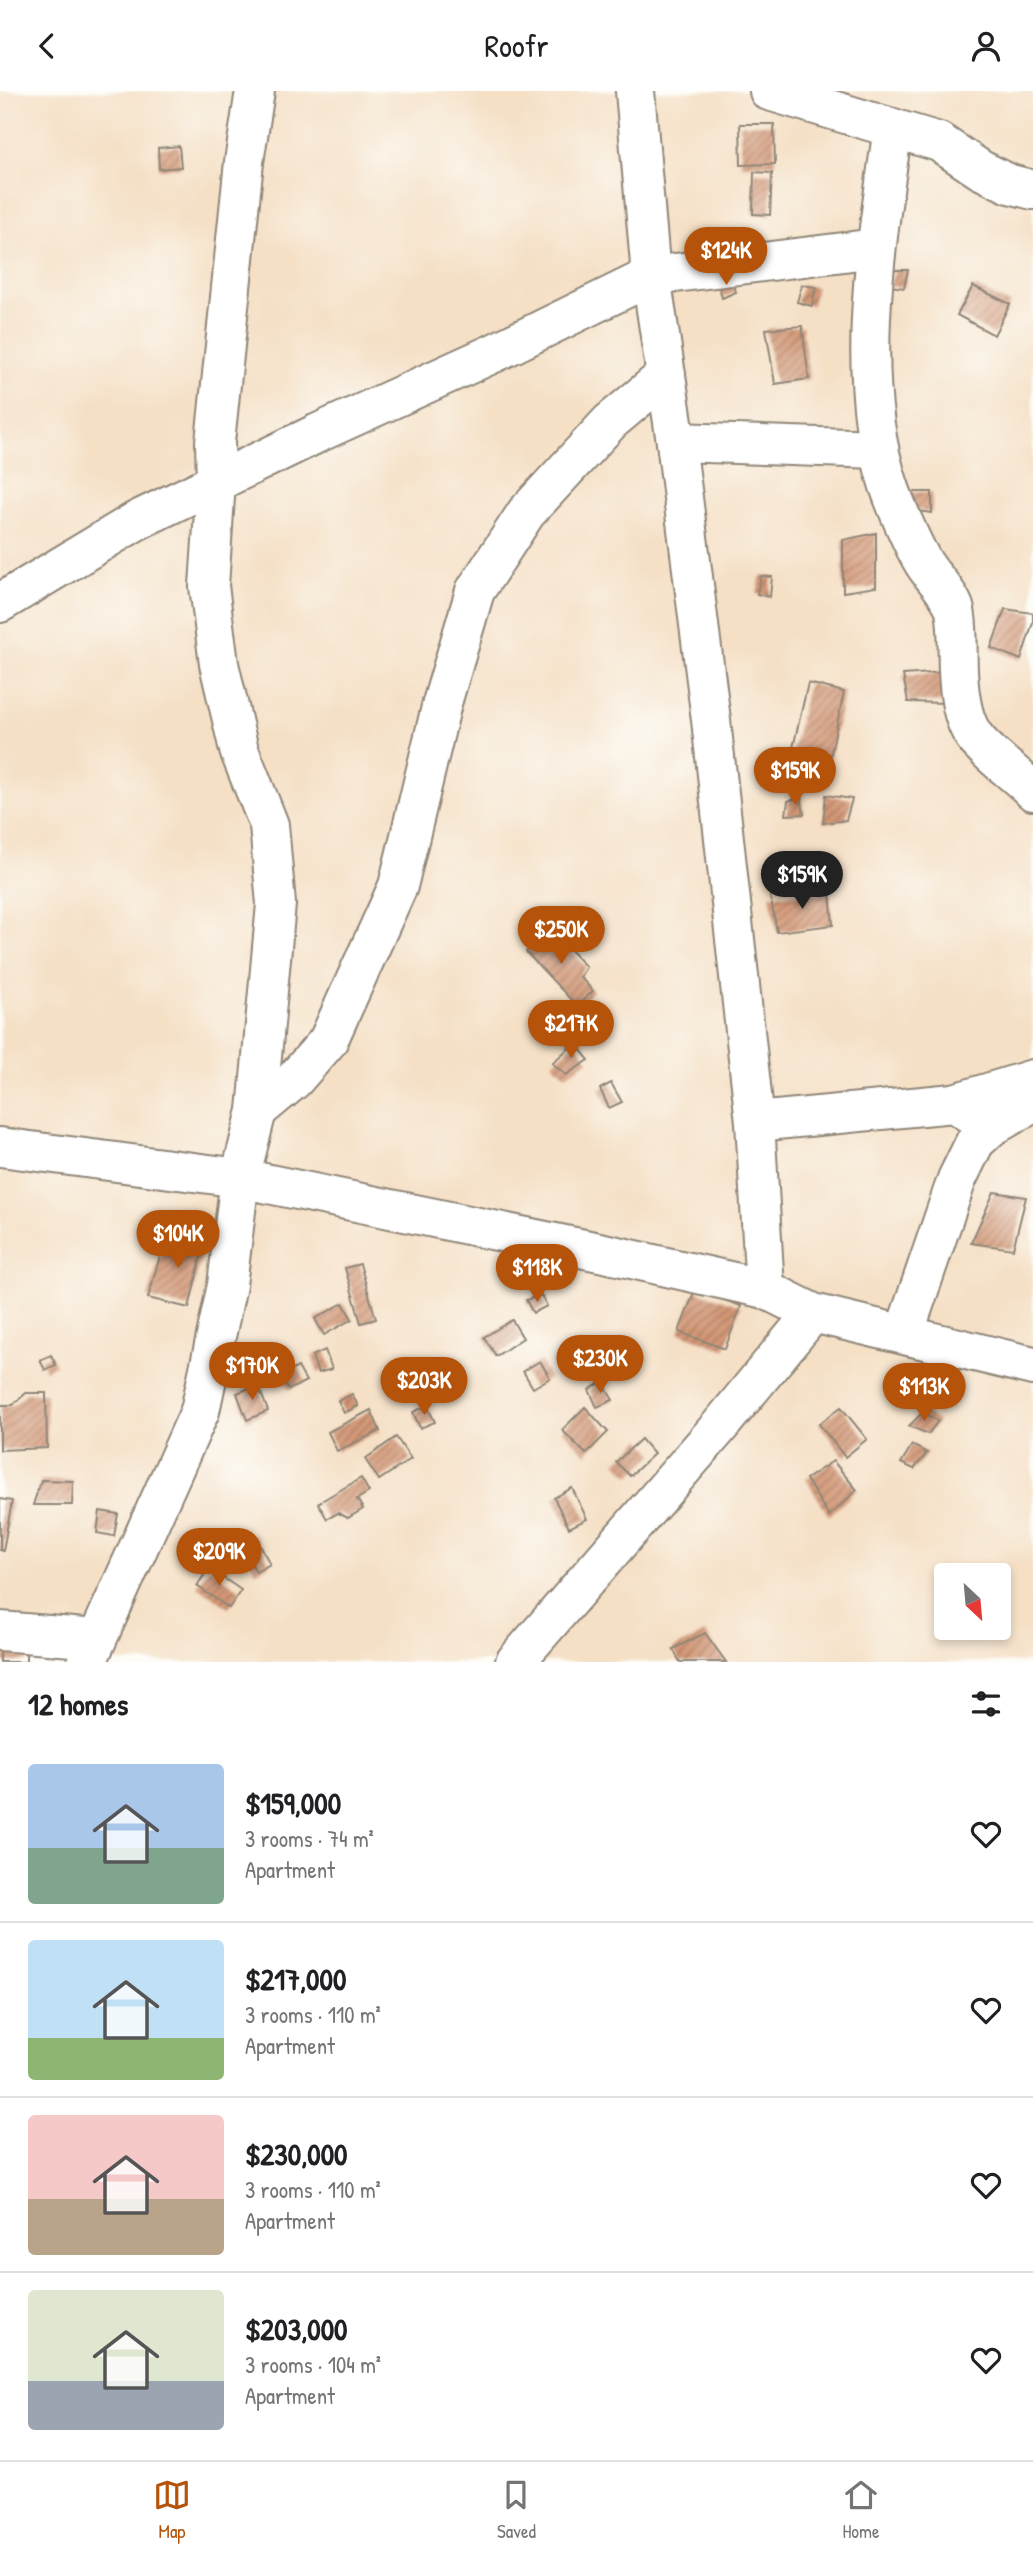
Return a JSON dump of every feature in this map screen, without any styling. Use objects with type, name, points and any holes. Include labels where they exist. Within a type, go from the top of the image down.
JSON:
[{"type":"street","points":[[0,1631],[92,1651],[200,1411],[227,1285],[240,1178],[257,1111],[276,904],[269,825],[239,750],[219,664],[209,586],[216,482],[215,442],[244,162],[256,91]]},
{"type":"street","points":[[635,91],[651,276],[676,442],[711,720],[755,1122],[765,1290]]},
{"type":"street","points":[[769,91],[939,142],[981,170],[1010,184],[1033,190]]},
{"type":"street","points":[[893,128],[876,248],[871,329],[873,413],[879,449],[890,488],[925,566],[947,594],[955,610],[959,695],[968,723],[976,740],[1033,791]]},
{"type":"street","points":[[0,603],[136,521],[651,276],[876,248]]},
{"type":"street","points":[[257,1111],[294,1080],[328,1041],[398,886],[442,703],[475,591],[526,513],[610,422],[666,375]]},
{"type":"street","points":[[676,442],[879,449]]},
{"type":"street","points":[[755,1122],[954,1103],[1033,1079]]},
{"type":"street","points":[[954,1103],[991,1127]]},
{"type":"street","points":[[904,1334],[957,1179],[975,1142],[991,1127],[1033,1103]]},
{"type":"street","points":[[0,1147],[240,1178],[595,1251],[765,1290],[813,1313],[1033,1366]]},
{"type":"street","points":[[516,1662],[719,1427],[813,1313]]},
{"type":"building","points":[[740,124],[774,124],[775,164],[741,165]]},
{"type":"building","points":[[179,146],[181,167],[159,169],[158,148]]},
{"type":"building","points":[[754,172],[772,173],[770,215],[753,214]]},
{"type":"building","points":[[894,270],[908,270],[904,288],[890,286]]},
{"type":"building","points":[[728,276],[736,292],[722,298],[717,279]]},
{"type":"building","points":[[802,285],[816,287],[812,306],[797,302]]},
{"type":"building","points":[[973,286],[1010,304],[994,335],[957,315]]},
{"type":"building","points":[[802,326],[809,379],[775,384],[766,329]]},
{"type":"building","points":[[913,492],[932,492],[932,513],[911,510]]},
{"type":"building","points":[[876,533],[876,587],[843,592],[843,540]]},
{"type":"building","points":[[761,576],[772,577],[770,597],[757,594]]},
{"type":"building","points":[[1005,609],[1033,613],[1033,622],[1021,660],[991,648]]},
{"type":"building","points":[[947,672],[946,703],[908,702],[903,675]]},
{"type":"building","points":[[808,683],[844,692],[829,762],[789,765]]},
{"type":"building","points":[[826,795],[852,799],[846,820],[823,823]]},
{"type":"building","points":[[801,797],[804,814],[786,815],[788,801]]},
{"type":"building","points":[[830,893],[833,925],[777,932],[770,895]]},
{"type":"building","points":[[550,929],[586,967],[580,977],[593,991],[577,1006],[526,952]]},
{"type":"building","points":[[575,1043],[589,1060],[566,1075],[552,1063]]},
{"type":"building","points":[[611,1083],[622,1102],[609,1108],[600,1089]]},
{"type":"building","points":[[994,1192],[1026,1197],[1013,1249],[971,1243]]},
{"type":"building","points":[[187,1231],[205,1240],[189,1308],[148,1298],[165,1238],[183,1239]]},
{"type":"building","points":[[360,1264],[376,1319],[361,1323],[345,1268]]},
{"type":"building","points":[[695,1290],[741,1306],[725,1349],[679,1332]]},
{"type":"building","points":[[541,1295],[547,1306],[533,1313],[526,1300]]},
{"type":"building","points":[[343,1303],[352,1319],[324,1335],[315,1319]]},
{"type":"building","points":[[512,1320],[523,1338],[496,1356],[484,1337]]},
{"type":"building","points":[[325,1350],[332,1369],[318,1373],[312,1356]]},
{"type":"building","points":[[51,1355],[56,1365],[45,1370],[40,1360]]},
{"type":"building","points":[[540,1361],[550,1378],[533,1388],[523,1371]]},
{"type":"building","points":[[298,1367],[306,1381],[289,1390],[281,1377]]},
{"type":"building","points":[[602,1382],[613,1400],[597,1407],[589,1390]]},
{"type":"building","points":[[258,1385],[268,1411],[247,1420],[237,1393]]},
{"type":"building","points":[[26,1393],[46,1393],[47,1448],[0,1450],[0,1405],[13,1405]]},
{"type":"building","points":[[352,1394],[358,1406],[344,1413],[338,1401]]},
{"type":"building","points":[[427,1406],[435,1422],[420,1428],[413,1412]]},
{"type":"building","points":[[585,1407],[608,1432],[586,1454],[562,1430]]},
{"type":"building","points":[[841,1407],[867,1439],[845,1457],[819,1424]]},
{"type":"building","points":[[371,1410],[380,1431],[337,1451],[328,1432]]},
{"type":"building","points":[[923,1412],[938,1421],[928,1434],[909,1426]]},
{"type":"building","points":[[396,1437],[411,1459],[379,1480],[365,1459]]},
{"type":"building","points":[[641,1439],[654,1454],[630,1476],[616,1462]]},
{"type":"building","points":[[912,1445],[927,1453],[914,1469],[901,1463]]},
{"type":"building","points":[[833,1461],[857,1490],[829,1516],[806,1479]]},
{"type":"building","points":[[361,1478],[369,1492],[357,1499],[363,1509],[348,1518],[338,1513],[327,1519],[318,1503]]},
{"type":"building","points":[[41,1480],[73,1481],[72,1505],[33,1505]]},
{"type":"building","points":[[572,1488],[587,1519],[569,1528],[554,1498]]},
{"type":"building","points":[[0,1499],[12,1501],[3,1551],[0,1550]]},
{"type":"building","points":[[100,1511],[118,1514],[114,1536],[97,1533]]},
{"type":"building","points":[[254,1534],[270,1564],[256,1572],[240,1542]]},
{"type":"building","points":[[209,1568],[241,1590],[229,1608],[197,1586]]},
{"type":"building","points":[[705,1633],[726,1662],[680,1662],[673,1649]]},
{"type":"building","points":[[0,1645],[26,1649],[26,1662],[0,1662]]}]
